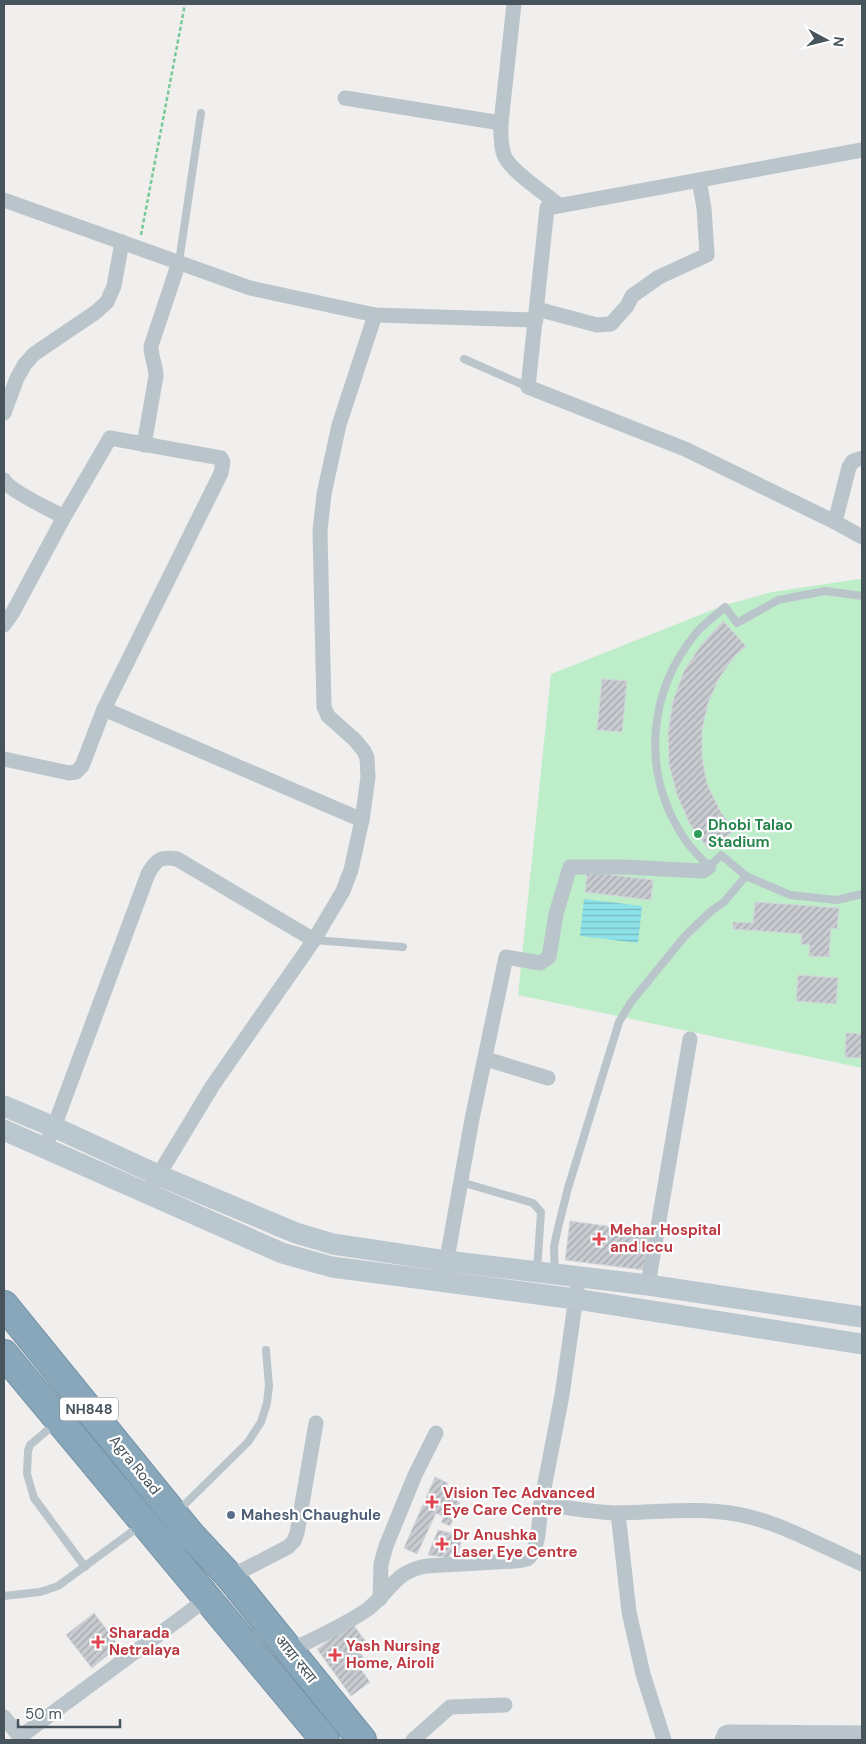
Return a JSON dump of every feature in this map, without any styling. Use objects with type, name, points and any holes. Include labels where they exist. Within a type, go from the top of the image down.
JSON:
[{"type":"highway","name":"Agra Road","points":[[4,1305],[172,1533],[208,1598]]},
{"type":"highway","points":[[4,1330],[172,1533]]},
{"type":"highway","name":"Agra Road","points":[[4,1354],[59,1420],[172,1533],[230,1577]]},
{"type":"highway","name":"आग्रा रस्ता","points":[[230,1577],[362,1740]]},
{"type":"highway","name":"आग्रा रस्ता","points":[[208,1598],[325,1740]]},
{"type":"street","points":[[514,4],[500,139],[504,156],[514,170],[559,205]]},
{"type":"street","points":[[345,98],[501,123]]},
{"type":"street","points":[[862,150],[547,208],[528,387],[685,449],[835,522],[862,538]]},
{"type":"street","points":[[4,200],[250,288],[374,314],[536,314],[597,325],[611,324],[627,306],[632,296],[659,277],[707,255],[704,208],[699,180]]},
{"type":"street","points":[[4,414],[17,378],[25,364],[34,354],[96,312],[107,302],[114,286],[122,242]]},
{"type":"street","points":[[144,445],[156,376],[151,353],[152,346],[179,262]]},
{"type":"street","points":[[147,1194],[213,1086],[314,940],[343,891],[351,870],[362,820],[368,777],[367,758],[355,740],[328,716],[324,707],[320,531],[324,494],[339,426],[374,314]]},
{"type":"street","points":[[4,626],[110,438],[221,458],[223,462],[221,473],[104,709],[82,766],[76,772],[69,773],[4,759]]},
{"type":"street","points":[[835,522],[849,467],[853,461],[862,458]]},
{"type":"street","points":[[4,480],[14,489],[64,517]]},
{"type":"street","points":[[104,709],[362,820]]},
{"type":"street","points":[[44,1148],[54,1127],[148,874],[154,863],[160,858],[177,859],[314,940]]},
{"type":"street","points":[[444,1282],[446,1261],[472,1119],[506,958],[540,963],[549,957],[556,914],[570,867],[624,867],[703,871],[709,867]]},
{"type":"street","points":[[648,1285],[690,1039]]},
{"type":"street","points":[[486,1059],[548,1078]]},
{"type":"street","points":[[4,1106],[158,1175],[296,1233],[333,1244],[446,1261],[648,1285],[862,1317]]},
{"type":"street","points":[[4,1130],[282,1253],[332,1267],[576,1299],[862,1344]]},
{"type":"street","points":[[289,1651],[367,1609],[380,1599],[390,1585],[404,1574],[416,1568],[515,1561],[526,1559],[533,1552],[537,1540],[541,1504],[559,1414],[578,1276]]},
{"type":"street","points":[[230,1577],[279,1552],[294,1541],[316,1423]]},
{"type":"street","points":[[380,1599],[381,1564],[386,1546],[415,1474],[436,1432]]},
{"type":"street","points":[[541,1504],[618,1513],[679,1510],[749,1516],[862,1564]]},
{"type":"street","points":[[618,1513],[629,1612],[643,1674],[664,1740]]},
{"type":"street","points":[[4,1717],[18,1739],[208,1598]]},
{"type":"street","points":[[414,1740],[450,1707],[505,1705]]},
{"type":"street","points":[[722,1740],[725,1733],[728,1732],[862,1733]]},
{"type":"lane","points":[[179,262],[201,113]]},
{"type":"lane","points":[[464,359],[528,387]]},
{"type":"lane","points":[[862,596],[825,592],[778,600],[736,623],[725,607],[697,631],[676,662],[661,696],[655,733],[656,770],[666,806],[684,839],[709,867],[721,855],[746,876],[790,895],[837,900],[862,894]]},
{"type":"lane","points":[[546,1272],[568,1188],[619,1022],[631,1002],[685,936],[710,912],[724,902],[746,876]]},
{"type":"lane","points":[[314,940],[403,947]]},
{"type":"lane","points":[[461,1182],[533,1203],[541,1212],[546,1272]]},
{"type":"lane","points":[[4,1596],[40,1592],[58,1586],[85,1567],[172,1533],[248,1442],[261,1422],[267,1403],[269,1386],[266,1350]]},
{"type":"lane","points":[[59,1420],[30,1445],[26,1474],[34,1498],[85,1567]]},
{"type":"path","points":[[138,248],[186,4]]},
{"type":"green space","name":"Dhobi Talao Stadium","points":[[862,580],[862,1068],[518,995],[551,674],[725,605],[772,592]]},
{"type":"water","points":[[584,899],[642,906],[638,943],[580,936]]},
{"type":"building","points":[[723,621],[746,646],[735,656],[719,678],[708,703],[702,730],[702,757],[707,784],[719,809],[734,831],[709,850],[690,824],[677,795],[669,764],[668,733],[673,701],[684,671],[701,645]]},
{"type":"building","points":[[602,679],[627,681],[622,732],[597,730]]},
{"type":"building","points":[[587,872],[653,880],[651,900],[585,892]]},
{"type":"building","points":[[755,902],[839,908],[837,929],[831,928],[829,957],[809,956],[810,945],[801,944],[802,934],[733,929],[733,922],[753,923]]},
{"type":"building","points":[[798,975],[838,978],[836,1004],[796,1001]]},
{"type":"building","points":[[846,1033],[862,1034],[862,1058],[845,1057]]},
{"type":"building","points":[[570,1221],[649,1232],[644,1270],[565,1260]]},
{"type":"building","points":[[435,1477],[448,1483],[443,1493],[447,1495],[449,1490],[460,1495],[457,1501],[460,1503],[450,1526],[441,1522],[444,1517],[436,1513],[417,1554],[404,1548]]},
{"type":"building","points":[[438,1530],[455,1534],[453,1541],[461,1542],[458,1555],[450,1553],[450,1558],[428,1555]]},
{"type":"building","points":[[94,1613],[119,1646],[92,1668],[66,1635]]},
{"type":"building","points":[[352,1623],[369,1646],[360,1653],[366,1661],[359,1667],[370,1682],[351,1696],[317,1649]]},
{"type":"place","name":"Dhobi Talao Stadium","points":[[698,834]]},
{"type":"place","name":"Mehar Hospital and Iccu","points":[[599,1239]]},
{"type":"place","name":"Vision Tec Advanced Eye Care Centre","points":[[432,1502]]},
{"type":"place","name":"Mahesh Chaughule","points":[[231,1515]]},
{"type":"place","name":"Dr Anushka Laser Eye Centre","points":[[442,1544]]},
{"type":"place","name":"Sharada Netralaya","points":[[98,1642]]},
{"type":"place","name":"Yash Nursing Home, Airoli","points":[[335,1655]]}]
